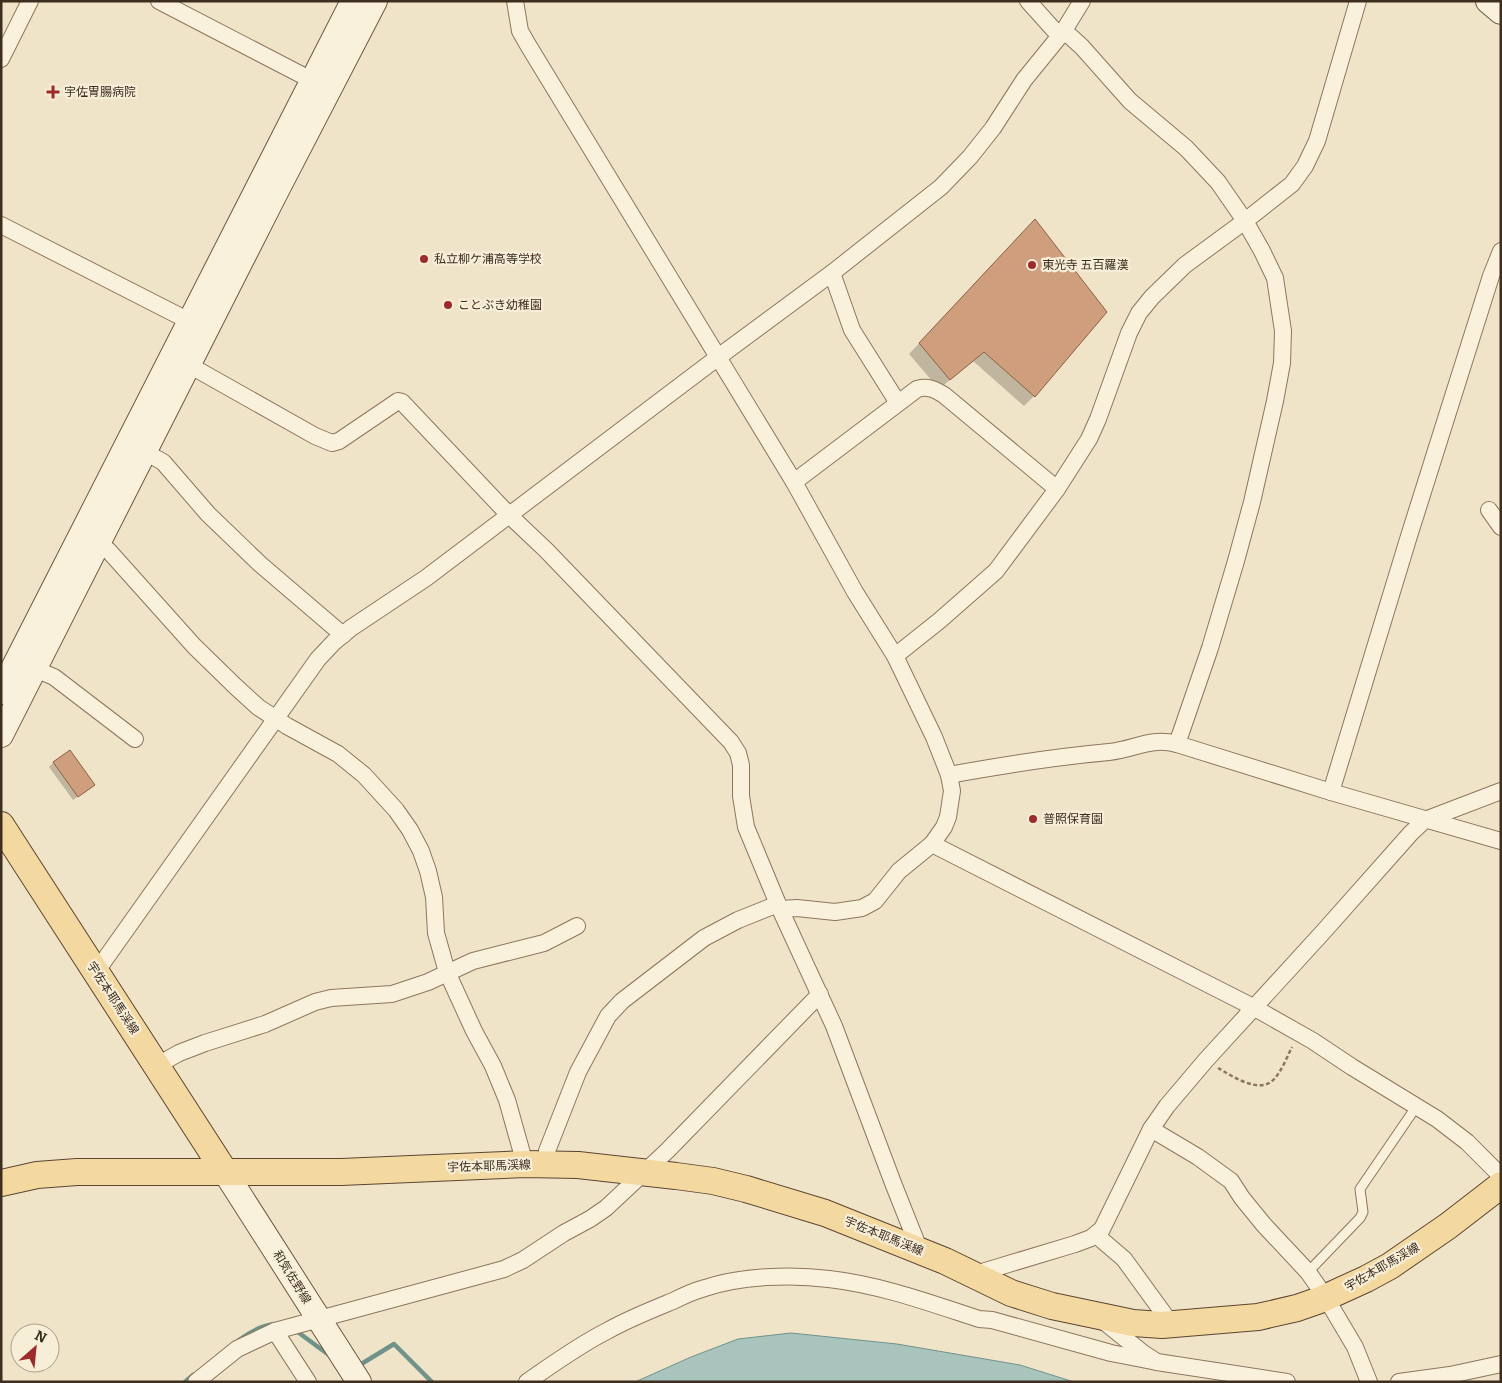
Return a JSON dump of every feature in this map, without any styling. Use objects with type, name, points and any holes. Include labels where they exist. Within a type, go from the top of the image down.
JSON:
[{"type":"main road","name":"宇佐本耶馬渓線","points":[[1,825],[225,1172]]},
{"type":"main road","name":"宇佐本耶馬渓線","points":[[1,1183],[38,1175],[77,1172],[340,1172],[536,1164],[578,1165],[713,1181],[825,1213],[920,1251],[1011,1293],[1033,1301],[1133,1323],[1172,1325],[1258,1317],[1297,1308],[1326,1298],[1390,1266],[1448,1226],[1501,1185]]},
{"type":"street","points":[[1,59],[30,1]]},
{"type":"street","points":[[158,1],[321,85]]},
{"type":"street","points":[[321,85],[353,1]]},
{"type":"street","points":[[1,692],[198,326],[321,85],[375,1]]},
{"type":"street","points":[[98,544],[108,550],[194,646],[258,707],[338,754],[364,775],[396,810],[410,830],[421,851],[428,871],[434,897],[436,933],[447,972],[493,1066],[536,1164],[548,1151],[578,1072],[608,1016],[622,1001],[704,938],[738,920],[779,907],[835,912],[862,908],[869,905],[880,896],[899,871],[932,844],[944,827],[948,817],[952,791],[949,774],[934,737],[895,656],[855,592],[794,482],[528,45],[520,31],[515,1]]},
{"type":"street","points":[[1028,1],[1054,30],[1070,36],[1082,47],[1130,101],[1186,148],[1218,182],[1245,221],[1275,278],[1283,331],[1282,363],[1274,408],[1244,534],[1212,641],[1177,744]]},
{"type":"street","points":[[96,972],[318,659],[342,635],[426,578],[832,273],[942,187],[970,158],[993,128],[1024,80],[1063,32],[1082,1]]},
{"type":"street","points":[[895,656],[939,622],[996,571],[1057,489],[1098,419],[1126,340],[1139,313],[1152,297],[1186,265],[1292,184],[1306,166],[1317,142],[1358,1]]},
{"type":"street","points":[[1488,1],[1501,12]]},
{"type":"street","points":[[1,225],[198,326]]},
{"type":"street","points":[[1331,792],[1415,517],[1488,285],[1501,251]]},
{"type":"street","points":[[832,273],[852,330],[898,403]]},
{"type":"street","points":[[1,735],[189,365],[198,326]]},
{"type":"street","points":[[189,365],[315,436],[332,442],[345,438],[398,401],[402,402],[509,515],[546,550],[731,742],[738,753],[741,765],[741,796],[746,827],[779,907],[820,994],[920,1251]]},
{"type":"street","points":[[794,482],[917,389],[926,387],[935,389],[1057,489]]},
{"type":"street","points":[[145,452],[163,462],[208,514],[273,575],[342,635]]},
{"type":"street","points":[[1489,510],[1501,527]]},
{"type":"street","points":[[35,669],[54,676],[135,739]]},
{"type":"street","points":[[949,774],[1092,752],[1110,752],[1161,740],[1425,820],[1501,841]]},
{"type":"street","points":[[972,1275],[1075,1244],[1097,1234],[1106,1224],[1151,1129],[1167,1106],[1253,1007],[1411,833],[1425,820],[1501,791]]},
{"type":"street","points":[[932,844],[1253,1007],[1300,1033],[1437,1119],[1457,1134],[1501,1176]]},
{"type":"street","points":[[156,1066],[205,1043],[265,1024],[315,1002],[331,998],[392,994],[428,982],[473,961],[544,943],[577,926]]},
{"type":"street","points":[[196,1382],[237,1349],[275,1331],[504,1269],[523,1260],[564,1233],[598,1214],[644,1173],[758,1059],[804,1008],[820,994]]},
{"type":"street","points":[[1151,1129],[1198,1157],[1231,1181],[1264,1225],[1308,1272],[1326,1298],[1356,1347],[1369,1382]]},
{"type":"street","name":"和気佐野線","points":[[225,1172],[359,1382]]},
{"type":"street","points":[[1097,1234],[1129,1266],[1172,1325]]},
{"type":"street","points":[[527,1382],[607,1331],[661,1306],[705,1288],[743,1280],[773,1277],[828,1278],[863,1284],[896,1292],[979,1319],[992,1320],[1111,1353],[1287,1382]]},
{"type":"street","points":[[1099,1317],[1157,1362]]},
{"type":"street","points":[[275,1331],[308,1382]]},
{"type":"street","points":[[1399,1382],[1450,1375],[1501,1364]]},
{"type":"lane","points":[[1308,1272],[1360,1218],[1363,1212],[1360,1189],[1416,1107]]},
{"type":"path","points":[[1206,1060],[1250,1084],[1261,1085],[1270,1083],[1275,1079],[1300,1033]]},
{"type":"water","points":[[791,1333],[897,1344],[1020,1365],[1074,1382],[635,1382],[738,1339]]},
{"type":"building","name":"東光寺 五百羅漢","points":[[1035,219],[1107,312],[1035,397],[984,352],[950,380],[919,343]]},
{"type":"building","points":[[70,750],[95,785],[78,797],[53,762]]},
{"type":"waterway","points":[[239,1340],[257,1329],[275,1324]]},
{"type":"waterway","points":[[295,1330],[329,1355]]},
{"type":"waterway","points":[[358,1366],[394,1344],[432,1382]]},
{"type":"waterway","points":[[185,1382],[193,1375]]},
{"type":"place","name":"宇佐胃腸病院","points":[[53,92]]},
{"type":"place","name":"私立柳ケ浦高等学校","points":[[424,259]]},
{"type":"place","name":"東光寺 五百羅漢","points":[[1032,265]]},
{"type":"place","name":"ことぶき幼稚園","points":[[448,305]]},
{"type":"place","name":"普照保育園","points":[[1033,819]]}]
